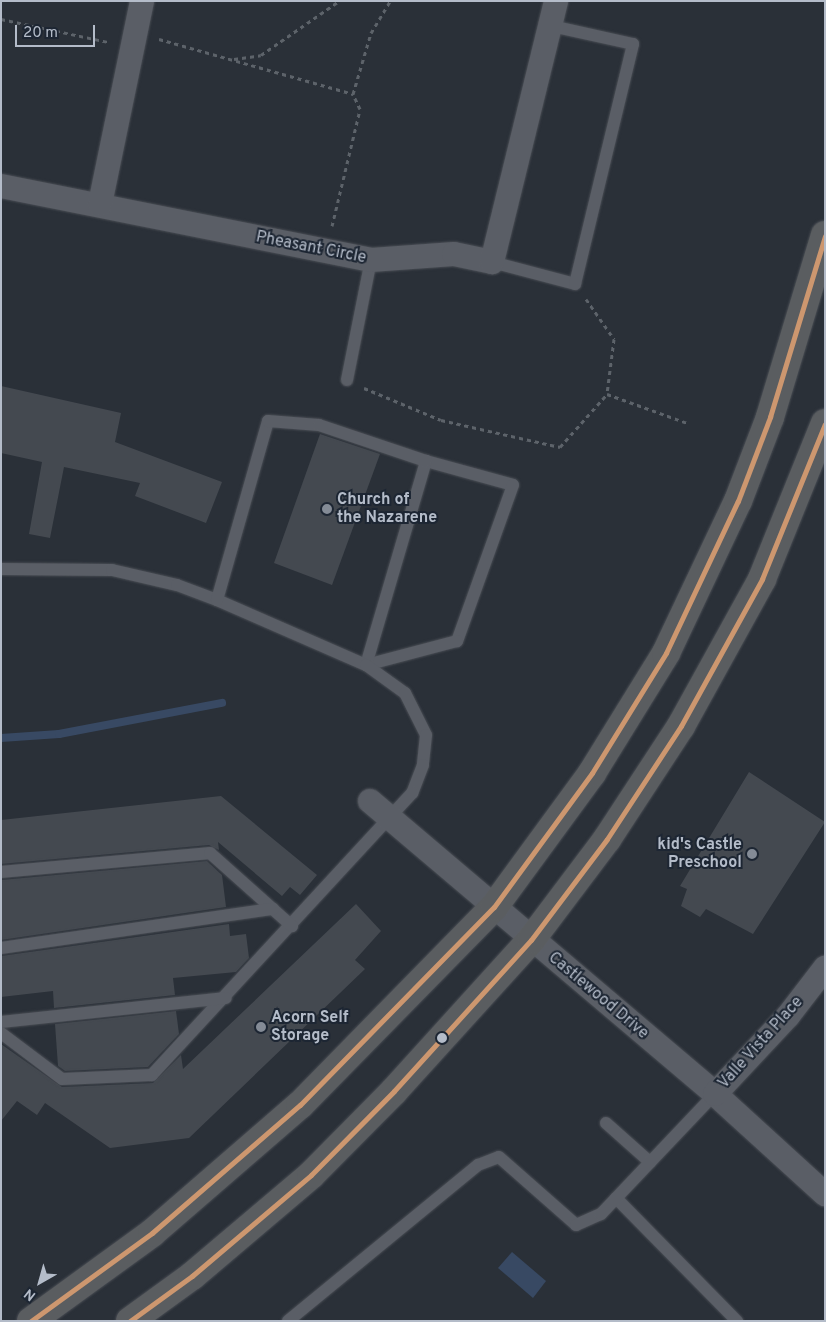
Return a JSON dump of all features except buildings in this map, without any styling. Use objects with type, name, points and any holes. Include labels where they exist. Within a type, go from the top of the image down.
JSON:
[{"type":"highway","points":[[32,1321],[152,1233],[300,1105],[494,907],[592,773],[666,653],[738,501],[770,418],[825,235]]},
{"type":"highway","points":[[130,1321],[192,1276],[311,1175],[394,1091],[531,940],[607,839],[681,726],[762,579],[825,423]]},
{"type":"street","points":[[100,204],[142,1]]},
{"type":"street","points":[[492,262],[556,1]]},
{"type":"street","name":"Pheasant Circle","points":[[1,186],[100,204],[371,260],[454,254],[492,262]]},
{"type":"street","name":"Castlewood Drive","points":[[370,800],[531,940],[715,1094],[825,1194]]},
{"type":"street","name":"Valle Vista Place","points":[[715,1094],[788,1016],[825,968]]},
{"type":"lane","points":[[492,262],[575,284],[633,44],[551,26]]},
{"type":"lane","points":[[347,380],[371,260]]},
{"type":"lane","points":[[217,600],[268,421],[319,425],[426,461],[512,485],[457,641],[366,665]]},
{"type":"lane","points":[[366,665],[426,461]]},
{"type":"lane","points":[[1,569],[112,570],[177,585],[217,600],[366,665],[405,693],[426,735],[424,765],[412,793],[226,998],[152,1075],[62,1079],[1,1033]]},
{"type":"lane","points":[[1,872],[210,853],[292,926]]},
{"type":"lane","points":[[1,948],[273,909]]},
{"type":"lane","points":[[1,1022],[226,998]]},
{"type":"lane","points":[[288,1321],[478,1164],[499,1157],[576,1225],[601,1214],[715,1094]]},
{"type":"lane","points":[[606,1123],[650,1162]]},
{"type":"lane","points":[[616,1198],[737,1321]]},
{"type":"path","points":[[232,59],[261,55],[339,1]]},
{"type":"path","points":[[325,252],[360,109],[353,94],[371,33],[389,2]]},
{"type":"path","points":[[1,19],[135,40],[232,59],[353,94]]},
{"type":"path","points":[[347,380],[441,420],[560,447],[607,394],[614,339],[575,284]]},
{"type":"path","points":[[607,394],[687,423]]},
{"type":"water","points":[[512,1252],[546,1281],[533,1298],[498,1268]]},
{"type":"waterway","points":[[1,738],[59,734],[222,703]]},
{"type":"transit line","points":[[31,1321],[152,1233],[300,1105],[494,907],[592,773],[666,653],[738,501],[770,417],[825,236]]},
{"type":"transit line","points":[[130,1321],[192,1276],[311,1175],[394,1091],[531,940],[607,839],[681,726],[762,579],[825,424]]},
{"type":"place","name":"Church of the Nazarene","points":[[327,509]]},
{"type":"place","name":"kid's Castle Preschool","points":[[752,854]]},
{"type":"place","name":"Acorn Self Storage","points":[[261,1027]]}]
